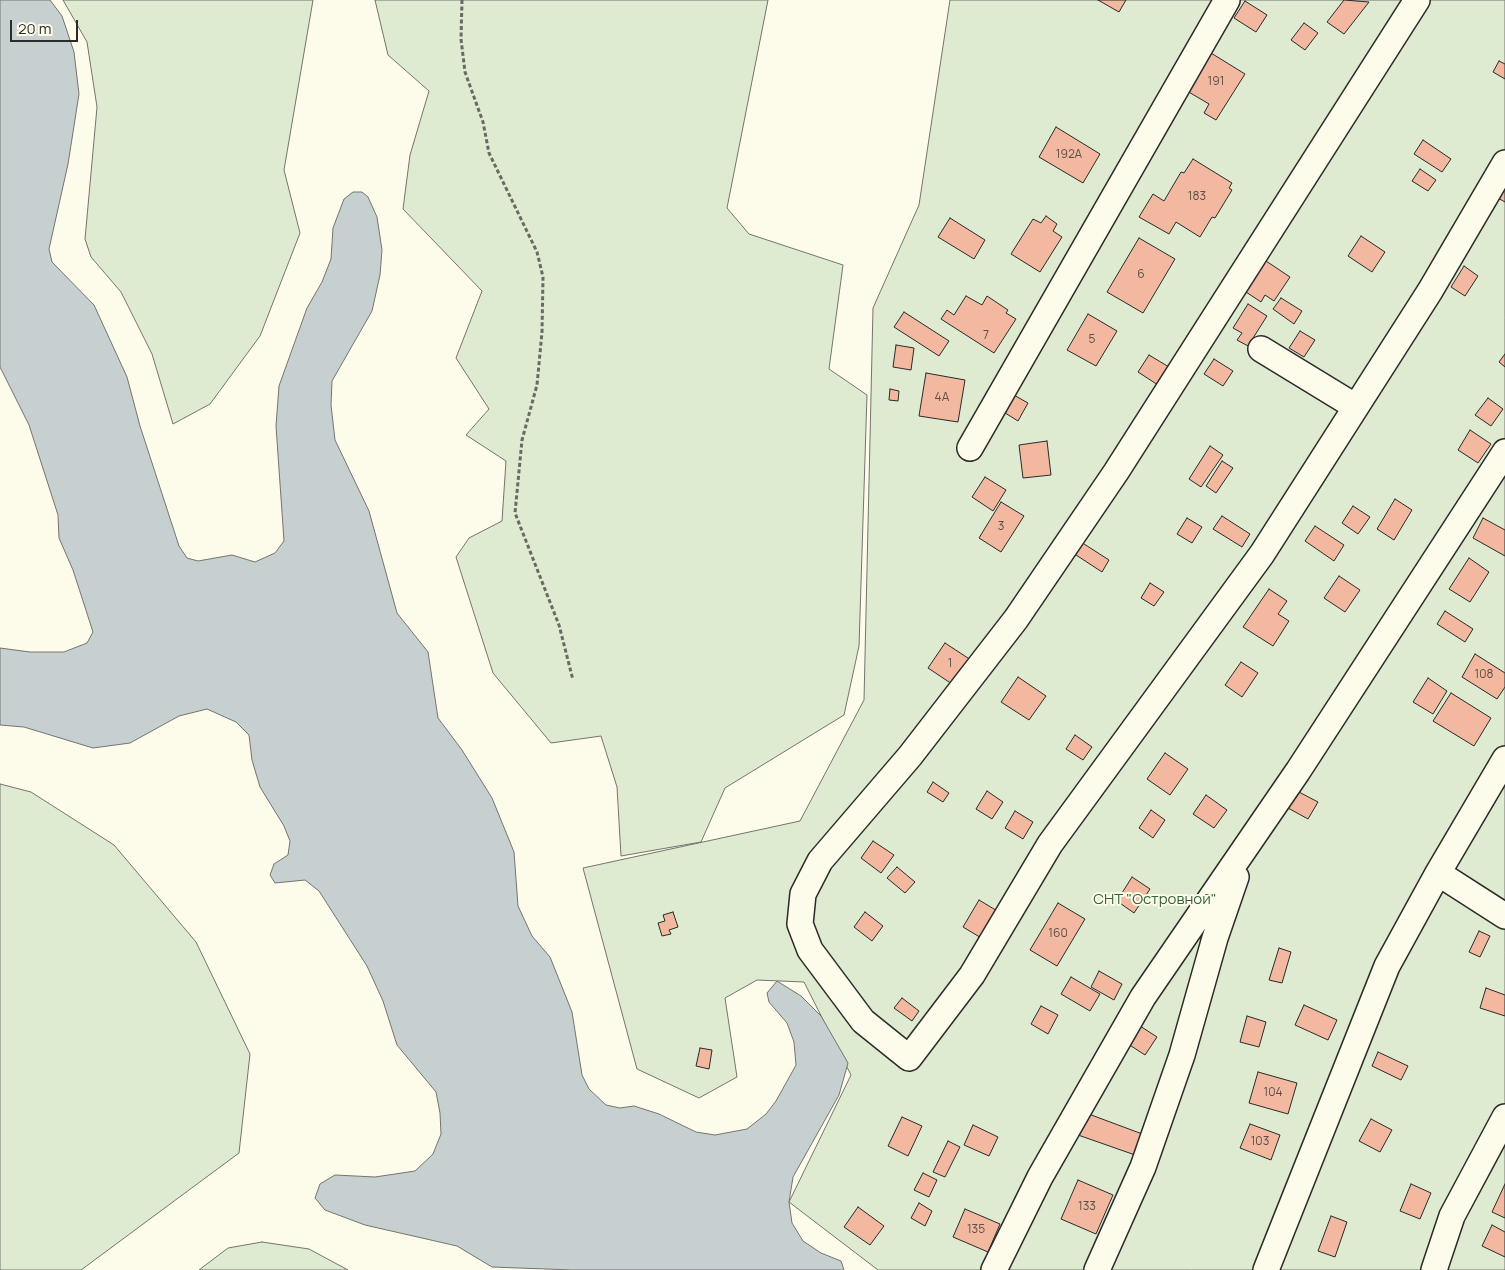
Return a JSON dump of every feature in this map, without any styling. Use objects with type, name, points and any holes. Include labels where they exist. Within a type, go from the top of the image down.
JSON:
[{"type":"lane","points":[[970,448],[1227,0]]},
{"type":"lane","points":[[1417,0],[1121,464],[1016,619],[910,756],[820,862],[803,894],[800,924],[810,950],[863,1021],[909,1058],[972,975],[1050,844],[1262,554],[1430,291],[1505,163]]},
{"type":"lane","points":[[1261,349],[1356,407]]},
{"type":"lane","points":[[994,1270],[1040,1177],[1142,998],[1298,771],[1505,452]]},
{"type":"lane","points":[[1266,1270],[1387,966],[1438,873],[1505,759]]},
{"type":"lane","points":[[1097,1270],[1143,1167],[1182,1055],[1214,938],[1248,844]]},
{"type":"lane","points":[[1438,873],[1505,916]]},
{"type":"lane","points":[[1434,1270],[1452,1216],[1505,1117]]},
{"type":"path","points":[[462,0],[461,39],[466,72],[483,122],[489,153],[537,252],[543,276],[542,332],[537,385],[522,440],[515,513],[559,625],[573,680]]},
{"type":"green space","points":[[63,0],[313,0],[284,170],[300,233],[260,336],[210,404],[173,424],[152,354],[121,292],[91,257],[85,239],[97,107],[87,42]]},
{"type":"green space","points":[[375,0],[768,0],[727,208],[749,234],[843,265],[829,369],[867,395],[859,646],[844,715],[725,788],[701,842],[621,856],[617,787],[601,736],[551,743],[493,673],[456,557],[469,538],[502,521],[506,461],[466,435],[489,409],[456,358],[482,291],[403,209],[410,155],[429,91],[388,55]]},
{"type":"green space","name":"СНТ \"Островной\"","points":[[950,0],[1505,0],[1505,1270],[878,1270],[789,1202],[851,1075],[804,982],[757,980],[725,998],[737,1077],[699,1098],[637,1069],[583,868],[800,821],[864,700],[873,308],[919,205]]},
{"type":"green space","points":[[0,784],[31,792],[114,845],[196,942],[250,1054],[239,1153],[81,1270],[0,1270]]},
{"type":"green space","points":[[262,1242],[309,1249],[348,1270],[199,1270],[228,1248]]},
{"type":"shaded area","points":[[0,0],[50,0],[62,16],[74,52],[79,94],[68,164],[49,249],[52,262],[94,305],[127,377],[140,426],[179,546],[187,558],[198,561],[232,555],[255,562],[275,553],[284,541],[276,426],[279,386],[307,308],[322,282],[331,259],[333,228],[344,199],[353,192],[362,192],[368,197],[377,217],[382,250],[380,275],[372,311],[332,381],[331,405],[335,440],[369,511],[397,613],[428,652],[438,718],[462,750],[492,798],[514,852],[518,906],[532,936],[550,957],[572,1012],[582,1075],[589,1089],[606,1105],[620,1108],[634,1106],[659,1114],[696,1132],[715,1135],[747,1129],[766,1114],[776,1101],[796,1065],[794,1042],[787,1023],[769,1002],[767,993],[777,981],[801,996],[821,1016],[848,1063],[839,1095],[793,1177],[789,1202],[792,1223],[803,1241],[821,1253],[841,1261],[844,1270],[573,1270],[492,1267],[457,1246],[365,1225],[325,1210],[315,1198],[320,1184],[335,1175],[375,1177],[415,1171],[433,1154],[441,1134],[440,1113],[436,1092],[397,1045],[383,1001],[367,966],[319,891],[305,880],[275,883],[270,875],[274,864],[288,855],[290,841],[284,826],[260,787],[252,760],[249,735],[236,722],[207,709],[179,716],[130,743],[93,748],[24,727],[0,725],[0,648],[30,652],[64,652],[87,643],[93,632],[73,570],[59,538],[58,515],[29,425],[0,367]]},
{"type":"building","points":[[1098,0],[1126,0],[1119,12]]},
{"type":"building","points":[[1344,0],[1369,2],[1344,34],[1327,22]]},
{"type":"building","points":[[1245,1],[1267,15],[1256,32],[1234,18]]},
{"type":"building","points":[[1304,23],[1318,33],[1305,50],[1291,40]]},
{"type":"building","points":[[1211,53],[1245,74],[1216,120],[1204,113],[1209,104],[1187,91]]},
{"type":"building","points":[[1499,61],[1505,64],[1505,79],[1493,72]]},
{"type":"building","points":[[1056,127],[1100,154],[1083,183],[1039,157]]},
{"type":"building","points":[[1423,140],[1451,159],[1442,172],[1414,154]]},
{"type":"building","points":[[1193,159],[1232,183],[1229,188],[1232,190],[1215,218],[1212,217],[1200,237],[1176,222],[1169,234],[1139,217],[1153,194],[1164,201],[1181,172],[1184,173]]},
{"type":"building","points":[[1420,169],[1436,180],[1428,191],[1412,181]]},
{"type":"building","points":[[1505,179],[1505,202],[1496,197]]},
{"type":"building","points":[[1046,216],[1057,224],[1053,231],[1062,237],[1040,272],[1011,254],[1033,219],[1041,223]]},
{"type":"building","points":[[950,218],[985,240],[974,259],[938,237]]},
{"type":"building","points":[[1361,236],[1385,252],[1372,272],[1348,256]]},
{"type":"building","points":[[1139,238],[1175,259],[1143,313],[1107,292]]},
{"type":"building","points":[[1263,259],[1290,277],[1274,301],[1265,295],[1261,302],[1243,290]]},
{"type":"building","points":[[1464,266],[1478,276],[1465,296],[1451,287]]},
{"type":"building","points":[[966,296],[982,305],[987,296],[1008,310],[1006,313],[1016,319],[994,353],[941,319],[947,310],[954,315]]},
{"type":"building","points":[[1281,298],[1302,311],[1294,324],[1273,309]]},
{"type":"building","points":[[1248,304],[1267,316],[1248,346],[1237,340],[1242,333],[1233,328]]},
{"type":"building","points":[[904,312],[949,341],[939,356],[894,327]]},
{"type":"building","points":[[1088,314],[1117,331],[1096,366],[1067,350]]},
{"type":"building","points":[[1300,331],[1315,340],[1304,357],[1289,348]]},
{"type":"building","points":[[896,345],[914,348],[911,370],[893,367]]},
{"type":"building","points":[[1505,354],[1505,367],[1499,362]]},
{"type":"building","points":[[1149,355],[1169,367],[1158,385],[1138,372]]},
{"type":"building","points":[[1214,359],[1233,371],[1223,386],[1204,374]]},
{"type":"building","points":[[926,373],[965,380],[958,422],[919,416]]},
{"type":"building","points":[[890,389],[899,391],[898,401],[889,400]]},
{"type":"building","points":[[1012,394],[1028,403],[1018,421],[1002,411]]},
{"type":"building","points":[[1488,398],[1503,409],[1491,426],[1475,415]]},
{"type":"building","points":[[1470,430],[1491,444],[1478,463],[1458,450]]},
{"type":"building","points":[[1047,441],[1051,475],[1023,478],[1019,445]]},
{"type":"building","points":[[1210,446],[1223,455],[1201,487],[1189,479]]},
{"type":"building","points":[[1222,461],[1233,468],[1216,493],[1206,486]]},
{"type":"building","points":[[985,477],[1006,490],[993,511],[972,497]]},
{"type":"building","points":[[1395,499],[1412,510],[1394,540],[1377,529]]},
{"type":"building","points":[[1001,502],[1024,516],[1001,552],[979,538]]},
{"type":"building","points":[[1353,506],[1370,517],[1358,534],[1342,523]]},
{"type":"building","points":[[1222,516],[1250,534],[1242,547],[1213,529]]},
{"type":"building","points":[[1187,518],[1202,527],[1192,543],[1177,534]]},
{"type":"building","points":[[1483,518],[1505,530],[1505,556],[1473,538]]},
{"type":"building","points":[[1315,526],[1344,545],[1334,561],[1305,541]]},
{"type":"building","points":[[1081,542],[1109,560],[1102,572],[1073,553]]},
{"type":"building","points":[[1469,558],[1489,572],[1470,602],[1449,589]]},
{"type":"building","points":[[1339,576],[1360,590],[1345,612],[1324,598]]},
{"type":"building","points":[[1150,583],[1164,592],[1154,606],[1141,598]]},
{"type":"building","points":[[1269,589],[1287,601],[1278,614],[1289,621],[1273,646],[1243,627]]},
{"type":"building","points":[[1445,611],[1473,629],[1465,642],[1437,624]]},
{"type":"building","points":[[945,643],[971,660],[955,686],[928,668]]},
{"type":"building","points":[[1475,654],[1505,673],[1505,687],[1497,699],[1462,677]]},
{"type":"building","points":[[1241,662],[1258,673],[1242,697],[1225,685]]},
{"type":"building","points":[[1018,677],[1046,696],[1029,720],[1001,702]]},
{"type":"building","points":[[1428,678],[1447,691],[1433,714],[1413,702]]},
{"type":"building","points":[[1451,693],[1491,718],[1474,746],[1433,721]]},
{"type":"building","points":[[1075,735],[1092,747],[1083,760],[1066,749]]},
{"type":"building","points":[[1165,753],[1188,769],[1170,795],[1147,779]]},
{"type":"building","points":[[933,782],[949,793],[943,802],[927,792]]},
{"type":"building","points":[[987,791],[1003,802],[992,819],[976,809]]},
{"type":"building","points":[[1297,791],[1318,802],[1308,819],[1288,808]]},
{"type":"building","points":[[1206,795],[1227,810],[1214,828],[1193,814]]},
{"type":"building","points":[[1151,810],[1165,820],[1153,838],[1139,828]]},
{"type":"building","points":[[1015,811],[1033,822],[1023,839],[1005,828]]},
{"type":"building","points":[[873,841],[894,855],[881,873],[861,858]]},
{"type":"building","points":[[897,867],[915,882],[905,893],[887,878]]},
{"type":"building","points":[[1132,877],[1150,889],[1134,913],[1117,901]]},
{"type":"building","points":[[979,900],[999,912],[983,939],[963,927]]},
{"type":"building","points":[[1058,903],[1085,919],[1057,966],[1030,950]]},
{"type":"building","points":[[673,912],[678,927],[669,930],[671,934],[662,936],[658,923],[665,921],[663,915]]},
{"type":"building","points":[[865,912],[883,926],[872,941],[854,927]]},
{"type":"building","points":[[1479,931],[1490,936],[1480,957],[1469,952]]},
{"type":"building","points":[[1279,948],[1291,952],[1282,983],[1269,980]]},
{"type":"building","points":[[1099,971],[1122,984],[1114,1000],[1091,987]]},
{"type":"building","points":[[1071,977],[1100,994],[1090,1011],[1061,994]]},
{"type":"building","points":[[1486,988],[1505,995],[1505,1016],[1480,1008]]},
{"type":"building","points":[[902,998],[919,1011],[912,1021],[894,1008]]},
{"type":"building","points":[[1304,1005],[1337,1020],[1328,1040],[1295,1025]]},
{"type":"building","points":[[1041,1006],[1058,1015],[1048,1034],[1031,1024]]},
{"type":"building","points":[[1247,1016],[1266,1022],[1259,1047],[1240,1042]]},
{"type":"building","points":[[1137,1024],[1157,1037],[1145,1055],[1125,1042]]},
{"type":"building","points":[[700,1048],[712,1050],[709,1069],[696,1066]]},
{"type":"building","points":[[1378,1052],[1408,1066],[1401,1080],[1372,1066]]},
{"type":"building","points":[[1258,1072],[1297,1083],[1288,1114],[1249,1103]]},
{"type":"building","points":[[1086,1113],[1145,1135],[1138,1156],[1078,1135]]},
{"type":"building","points":[[902,1117],[922,1126],[908,1156],[888,1146]]},
{"type":"building","points":[[1371,1119],[1392,1130],[1380,1152],[1359,1141]]},
{"type":"building","points":[[1250,1124],[1280,1135],[1271,1160],[1240,1148]]},
{"type":"building","points":[[973,1125],[998,1137],[989,1156],[964,1145]]},
{"type":"building","points":[[948,1141],[960,1147],[945,1177],[933,1172]]},
{"type":"building","points":[[923,1173],[937,1180],[929,1197],[914,1190]]},
{"type":"building","points":[[1078,1180],[1113,1195],[1096,1234],[1061,1219]]},
{"type":"building","points":[[1411,1184],[1431,1193],[1420,1219],[1400,1211]]},
{"type":"building","points":[[1505,1184],[1505,1218],[1492,1212]]},
{"type":"building","points":[[919,1203],[932,1211],[925,1226],[911,1218]]},
{"type":"building","points":[[858,1207],[884,1226],[870,1245],[844,1227]]},
{"type":"building","points":[[965,1209],[1000,1224],[988,1252],[953,1237]]},
{"type":"building","points":[[1331,1216],[1347,1222],[1335,1257],[1318,1251]]},
{"type":"building","points":[[1492,1225],[1505,1232],[1505,1257],[1482,1246]]}]
